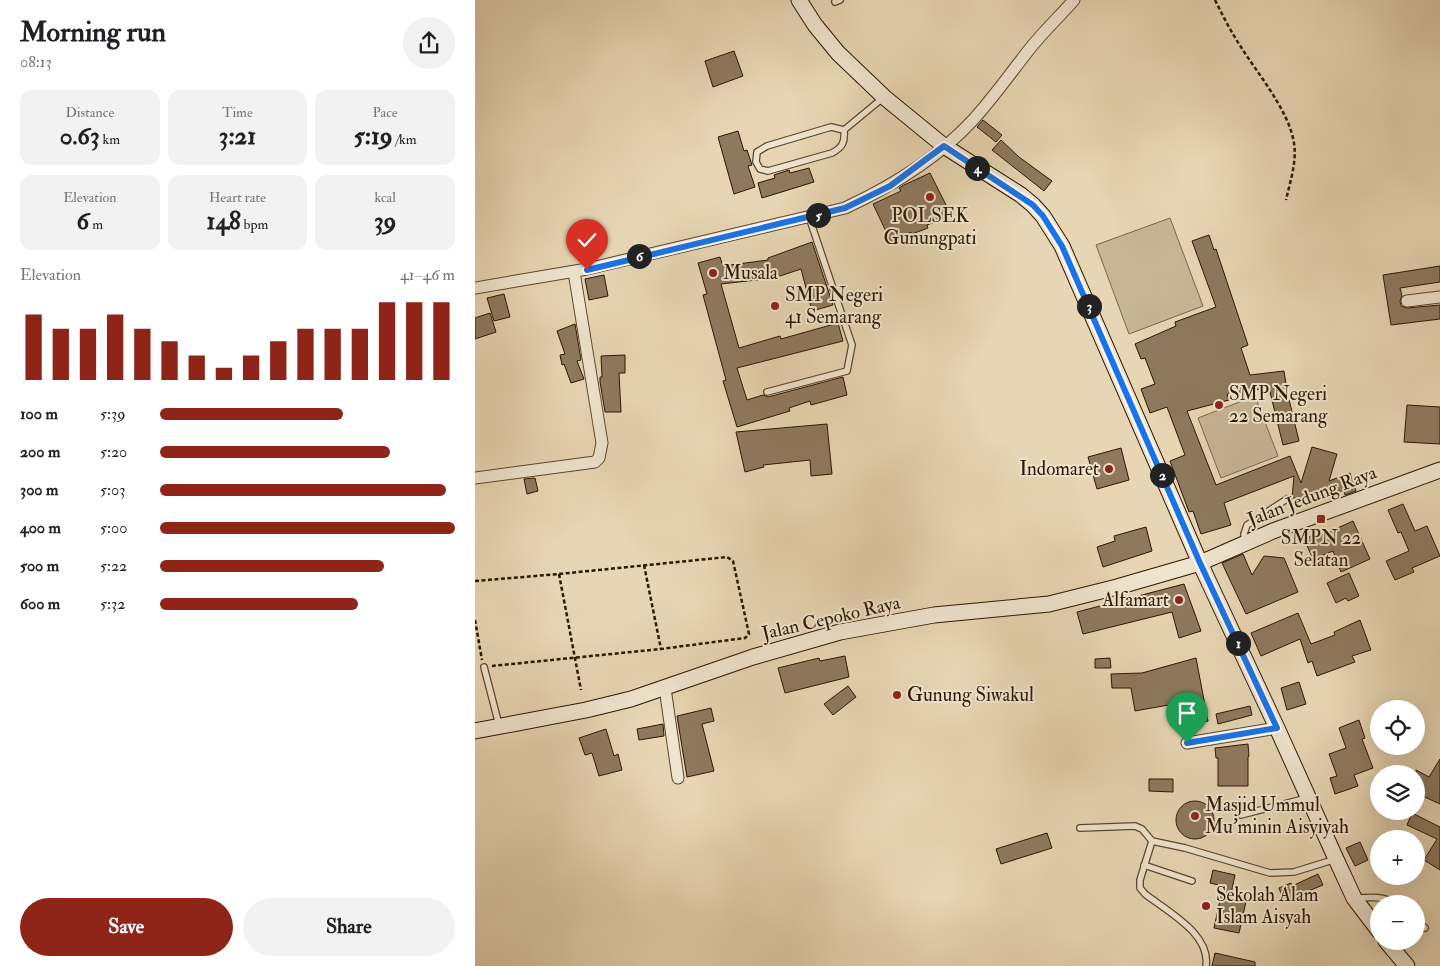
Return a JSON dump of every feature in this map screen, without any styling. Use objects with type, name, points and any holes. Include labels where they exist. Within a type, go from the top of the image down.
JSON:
[{"type":"main road","points":[[799,0],[815,25],[837,53],[884,97],[944,146],[1033,205],[1043,216],[1062,246],[1200,563],[1277,728],[1307,798],[1355,898],[1370,919]]},
{"type":"main road","name":"Jalan Jedung Raya","points":[[1200,563],[1359,498],[1440,470]]},
{"type":"main road","name":"Jalan Cepoko Raya","points":[[475,731],[606,705],[665,688],[753,657],[839,632],[934,615],[1049,604],[1200,563]]},
{"type":"main road","points":[[1394,950],[1407,966]]},
{"type":"street","points":[[475,288],[574,272],[845,208],[867,198],[890,186],[944,146],[973,120],[1030,49],[1074,0]]},
{"type":"street","points":[[475,478],[595,462],[599,458],[602,443],[574,272]]},
{"type":"street","points":[[1407,300],[1440,297]]},
{"type":"street","points":[[665,688],[677,778]]},
{"type":"street","points":[[1187,743],[1277,728]]},
{"type":"lane","points":[[844,130],[884,97]]},
{"type":"lane","points":[[831,127],[844,130],[845,141],[841,149],[831,154],[768,171],[760,169],[756,162],[757,152],[767,146],[831,127]]},
{"type":"lane","points":[[767,392],[847,371],[852,345],[809,217]]},
{"type":"lane","points":[[1246,543],[1244,534],[1247,525],[1287,499]]},
{"type":"lane","points":[[484,667],[499,727]]},
{"type":"lane","points":[[1241,815],[1307,798]]},
{"type":"lane","points":[[1080,828],[1135,826],[1143,829],[1152,841],[1185,848],[1270,873],[1294,872],[1336,859]]},
{"type":"lane","points":[[1152,841],[1139,884],[1141,891],[1198,937],[1205,948],[1206,966]]},
{"type":"lane","points":[[1144,865],[1192,881]]},
{"type":"lane","points":[[1355,898],[1370,897]]},
{"type":"path","points":[[1215,0],[1240,46],[1263,80],[1289,126],[1294,145],[1293,168],[1286,200]]},
{"type":"path","points":[[475,581],[727,557],[733,561],[749,634],[745,638],[661,649],[484,667],[475,620]]},
{"type":"path","points":[[644,566],[661,649]]},
{"type":"path","points":[[559,574],[581,690]]},
{"type":"shaded area","points":[[1170,218],[1203,306],[1129,334],[1096,245]]},
{"type":"shaded area","points":[[1255,396],[1278,456],[1221,478],[1198,418]]},
{"type":"building","points":[[734,51],[743,76],[713,87],[705,61]]},
{"type":"building","points":[[983,120],[1002,135],[996,142],[977,127]]},
{"type":"building","points":[[738,131],[744,151],[747,150],[752,165],[748,166],[755,187],[734,194],[718,137]]},
{"type":"building","points":[[1001,140],[1019,157],[1052,181],[1044,191],[992,150]]},
{"type":"building","points":[[809,168],[814,182],[762,198],[758,183],[775,178],[774,175],[789,170],[790,173]]},
{"type":"building","points":[[930,173],[951,215],[927,225],[928,228],[912,234],[911,232],[891,242],[873,204],[901,191],[899,188]]},
{"type":"building","points":[[1209,235],[1214,250],[1216,249],[1248,345],[1241,348],[1250,375],[1284,371],[1299,441],[1283,445],[1269,388],[1227,394],[1229,400],[1187,411],[1216,485],[1290,456],[1301,483],[1312,447],[1337,454],[1329,481],[1350,473],[1356,491],[1345,495],[1344,491],[1316,491],[1315,499],[1292,498],[1294,476],[1224,503],[1231,525],[1201,534],[1193,511],[1189,512],[1170,461],[1185,455],[1167,407],[1150,413],[1141,389],[1155,384],[1145,358],[1141,359],[1135,344],[1176,326],[1175,322],[1216,307],[1192,241]]},
{"type":"building","points":[[812,242],[833,305],[812,311],[801,269],[774,278],[721,284],[739,348],[780,336],[781,339],[838,323],[843,341],[737,368],[747,400],[763,395],[768,397],[843,377],[847,395],[811,405],[810,401],[789,408],[790,411],[737,427],[723,381],[726,380],[703,295],[707,294],[698,263],[720,257],[723,266],[768,260],[768,258]]},
{"type":"building","points":[[1440,266],[1440,282],[1400,288],[1402,296],[1400,301],[1401,306],[1407,308],[1440,305],[1440,319],[1391,325],[1383,275]]},
{"type":"building","points":[[604,275],[608,296],[589,300],[585,279]]},
{"type":"building","points":[[504,294],[510,317],[494,321],[487,298]]},
{"type":"building","points":[[490,313],[496,332],[475,339],[475,318]]},
{"type":"building","points":[[575,324],[581,360],[577,361],[584,379],[571,383],[564,364],[562,365],[560,355],[565,354],[557,331]]},
{"type":"building","points":[[625,355],[625,373],[619,373],[621,412],[605,412],[600,382],[600,377],[602,377],[601,356]]},
{"type":"building","points":[[1407,405],[1440,407],[1440,444],[1404,442]]},
{"type":"building","points":[[827,424],[832,474],[811,476],[810,460],[763,465],[764,467],[745,472],[736,432]]},
{"type":"building","name":"Indomaret","points":[[1121,448],[1129,480],[1097,489],[1088,457]]},
{"type":"building","points":[[535,478],[538,491],[527,494],[524,479]]},
{"type":"building","points":[[1403,504],[1415,531],[1427,526],[1440,556],[1412,568],[1414,572],[1395,580],[1386,561],[1409,551],[1401,532],[1398,533],[1388,510]]},
{"type":"building","points":[[1353,521],[1370,559],[1341,572],[1333,551],[1313,559],[1304,539],[1319,533],[1320,536]]},
{"type":"building","points":[[1146,527],[1152,551],[1103,567],[1097,547],[1115,541],[1114,536]]},
{"type":"building","points":[[1243,554],[1252,575],[1264,556],[1284,558],[1298,592],[1246,614],[1222,563]]},
{"type":"building","points":[[1349,573],[1359,596],[1348,601],[1346,598],[1336,603],[1327,583]]},
{"type":"building","points":[[1184,584],[1201,631],[1179,638],[1172,612],[1083,634],[1077,612]]},
{"type":"building","points":[[1298,613],[1311,644],[1335,635],[1334,632],[1360,620],[1371,650],[1352,656],[1355,662],[1317,676],[1312,661],[1308,663],[1300,639],[1261,656],[1251,633]]},
{"type":"building","points":[[845,656],[849,677],[785,693],[778,668],[819,658],[820,661]]},
{"type":"building","points":[[1110,658],[1111,668],[1095,668],[1095,659]]},
{"type":"building","points":[[1196,658],[1208,721],[1184,730],[1174,704],[1135,711],[1131,688],[1112,688],[1111,674],[1142,673]]},
{"type":"building","points":[[1299,682],[1306,704],[1287,710],[1281,688]]},
{"type":"building","points":[[848,686],[856,697],[833,715],[824,704]]},
{"type":"building","points":[[1250,706],[1252,715],[1218,724],[1216,714]]},
{"type":"building","points":[[711,708],[714,721],[702,724],[714,771],[687,777],[677,716]]},
{"type":"building","points":[[1359,720],[1365,738],[1362,739],[1372,765],[1370,765],[1370,769],[1354,775],[1358,786],[1335,794],[1330,778],[1337,776],[1329,754],[1346,748],[1339,728]]},
{"type":"building","points":[[663,724],[664,736],[639,740],[637,729]]},
{"type":"building","points":[[606,729],[614,756],[618,754],[622,770],[599,776],[592,753],[585,755],[579,738]]},
{"type":"building","points":[[1248,744],[1248,786],[1218,786],[1218,758],[1216,758],[1215,748]]},
{"type":"building","points":[[1440,759],[1440,804],[1425,797],[1425,775],[1429,777]]},
{"type":"building","points":[[1149,779],[1173,779],[1173,792],[1149,791]]},
{"type":"building","name":"Masjid Ummul Mu'minin Aisyiyah","points":[[1195,801],[1202,802],[1208,807],[1213,813],[1213,827],[1208,833],[1202,838],[1195,839],[1188,838],[1182,833],[1177,827],[1176,820],[1177,813],[1182,807],[1188,802]]},
{"type":"building","points":[[1409,820],[1425,820],[1440,827],[1440,870],[1425,861],[1437,839],[1425,833],[1425,830],[1418,830],[1407,825]]},
{"type":"building","points":[[1047,833],[1052,848],[1001,864],[996,849]]},
{"type":"building","points":[[1360,842],[1368,860],[1355,866],[1346,848]]},
{"type":"building","points":[[1213,870],[1235,875],[1231,894],[1247,897],[1239,933],[1214,928],[1223,886],[1210,883]]},
{"type":"building","points":[[1318,874],[1323,885],[1284,901],[1279,888],[1291,883],[1292,886]]},
{"type":"building","points":[[1215,953],[1255,962],[1255,966],[1212,966]]},
{"type":"place","name":"POLSEK Gunungpati","points":[[930,197]]},
{"type":"place","name":"Musala","points":[[713,273]]},
{"type":"place","name":"SMP Negeri 41 Semarang","points":[[775,306]]},
{"type":"place","name":"SMP Negeri 22 Semarang","points":[[1219,405]]},
{"type":"place","name":"Indomaret","points":[[1109,469]]},
{"type":"place","name":"SMPN 22 Selatan","points":[[1321,519]]},
{"type":"place","name":"Alfamart","points":[[1179,600]]},
{"type":"place","name":"Gunung Siwakul","points":[[897,695]]},
{"type":"place","name":"Masjid Ummul Mu'minin Aisyiyah","points":[[1195,816]]},
{"type":"place","name":"Sekolah Alam Islam Aisyah","points":[[1206,906]]},
{"type":"route","points":[[587,270],[845,208],[890,186],[944,146],[1021,195],[1043,216],[1062,246],[1095,318],[1200,563],[1277,728],[1187,743]]}]
